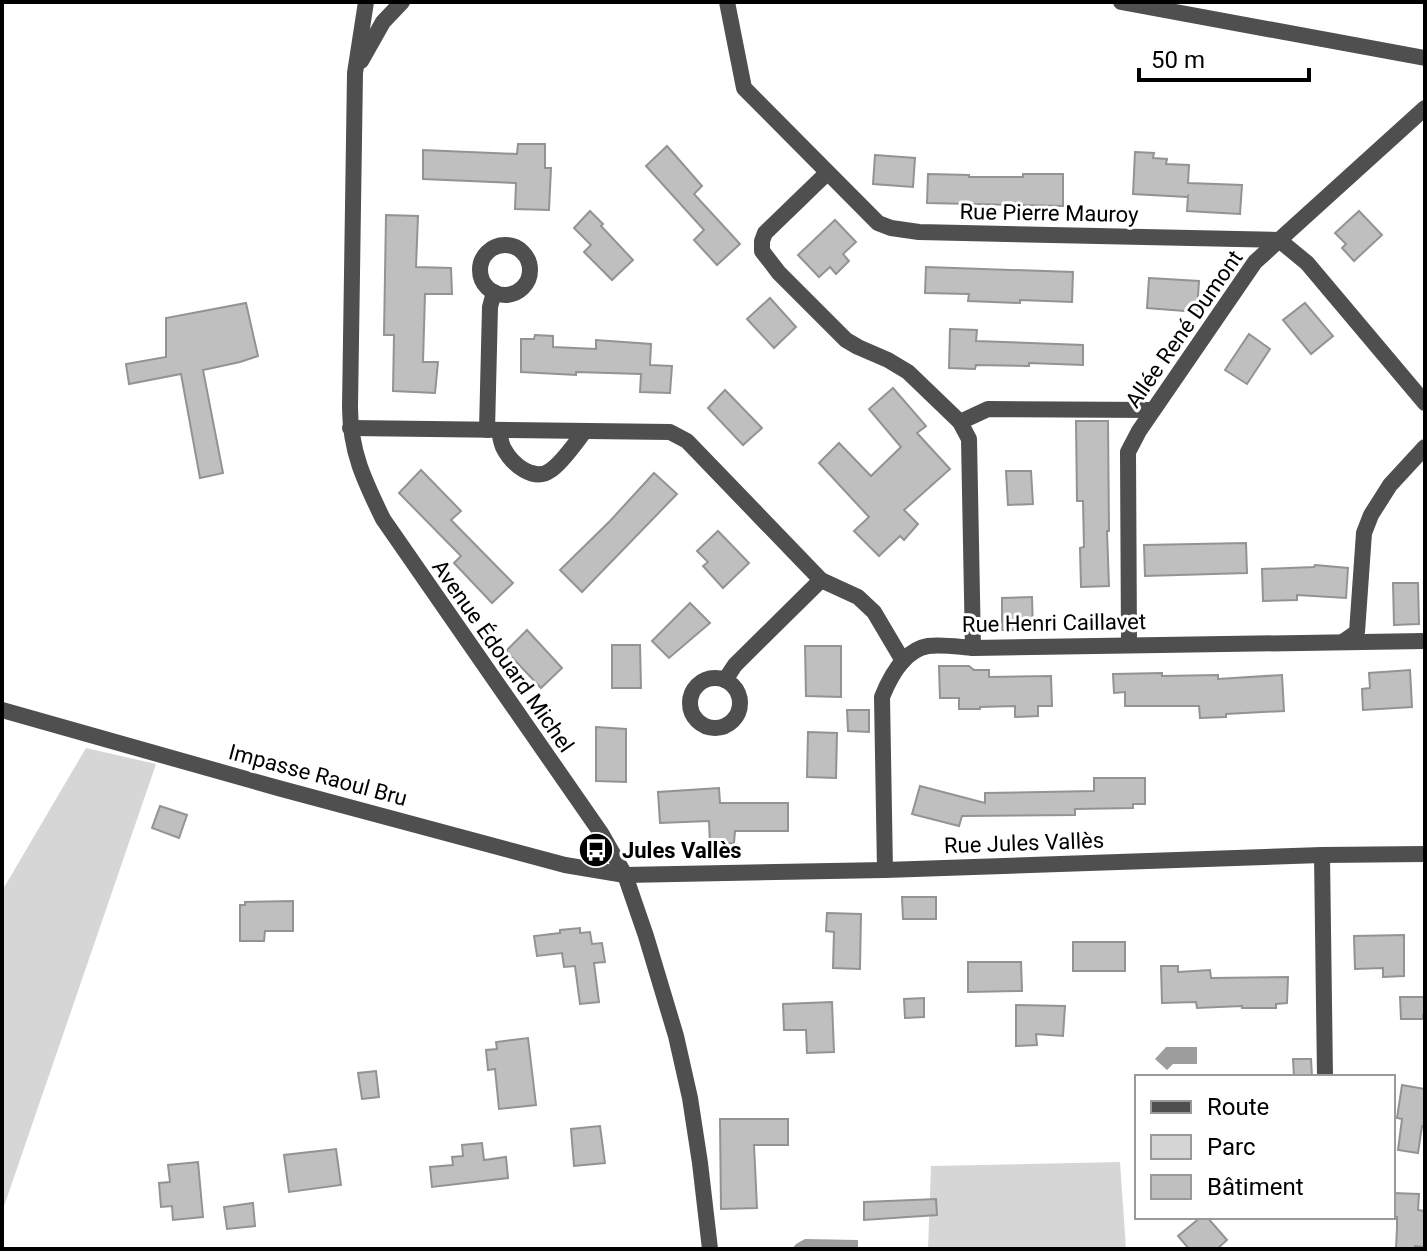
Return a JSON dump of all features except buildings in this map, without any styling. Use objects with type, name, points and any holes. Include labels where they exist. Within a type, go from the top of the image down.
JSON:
[{"type":"street","name":"Avenue Édouard Michel","points":[[366,2],[355,73],[350,428],[360,471],[383,519],[601,833],[625,875],[672,1022],[690,1098],[710,1249]]},
{"type":"street","name":"Avenue Édouard Michel","points":[[355,73],[383,22],[402,2]]},
{"type":"street","name":"Rue Pierre Mauroy","points":[[727,2],[744,88],[878,223],[919,232],[1279,240]]},
{"type":"street","points":[[1121,2],[1425,58]]},
{"type":"street","name":"Allée René Dumont","points":[[1129,644],[1128,452],[1139,431],[1255,262],[1425,108]]},
{"type":"street","points":[[827,173],[765,233],[762,251],[779,273],[846,340],[908,372],[960,422],[969,439],[973,648]]},
{"type":"street","points":[[1279,240],[1307,263],[1425,403]]},
{"type":"street","points":[[494,292],[490,307],[493,430],[503,448],[520,468],[529,473],[543,474],[552,470],[585,431]]},
{"type":"street","points":[[960,422],[988,409],[1153,410]]},
{"type":"street","points":[[350,428],[670,432],[687,441],[821,580],[858,597],[874,612],[903,661],[889,678],[882,697],[885,870]]},
{"type":"street","points":[[1344,641],[1357,632],[1364,533],[1371,515],[1390,485],[1425,447]]},
{"type":"street","points":[[725,680],[735,665],[821,580]]},
{"type":"street","name":"Rue Henri Caillavet","points":[[903,661],[919,649],[930,646],[973,648],[1425,641]]},
{"type":"street","name":"Impasse Raoul Bru","points":[[2,710],[565,865],[625,875]]},
{"type":"street","name":"Rue Jules Vallès","points":[[625,875],[1425,854]]},
{"type":"street","points":[[1322,855],[1325,1075]]},
{"type":"green space","points":[[86,748],[156,764],[2,1212],[2,891]]},
{"type":"green space","points":[[1120,1162],[1126,1249],[928,1249],[931,1166]]},
{"type":"shaded area","points":[[1166,1047],[1197,1047],[1197,1064],[1173,1064],[1167,1070],[1155,1059]]},
{"type":"shaded area","points":[[805,1239],[858,1240],[858,1249],[792,1249]]},
{"type":"place","name":"Jules Vallès","points":[[596,850]]}]
